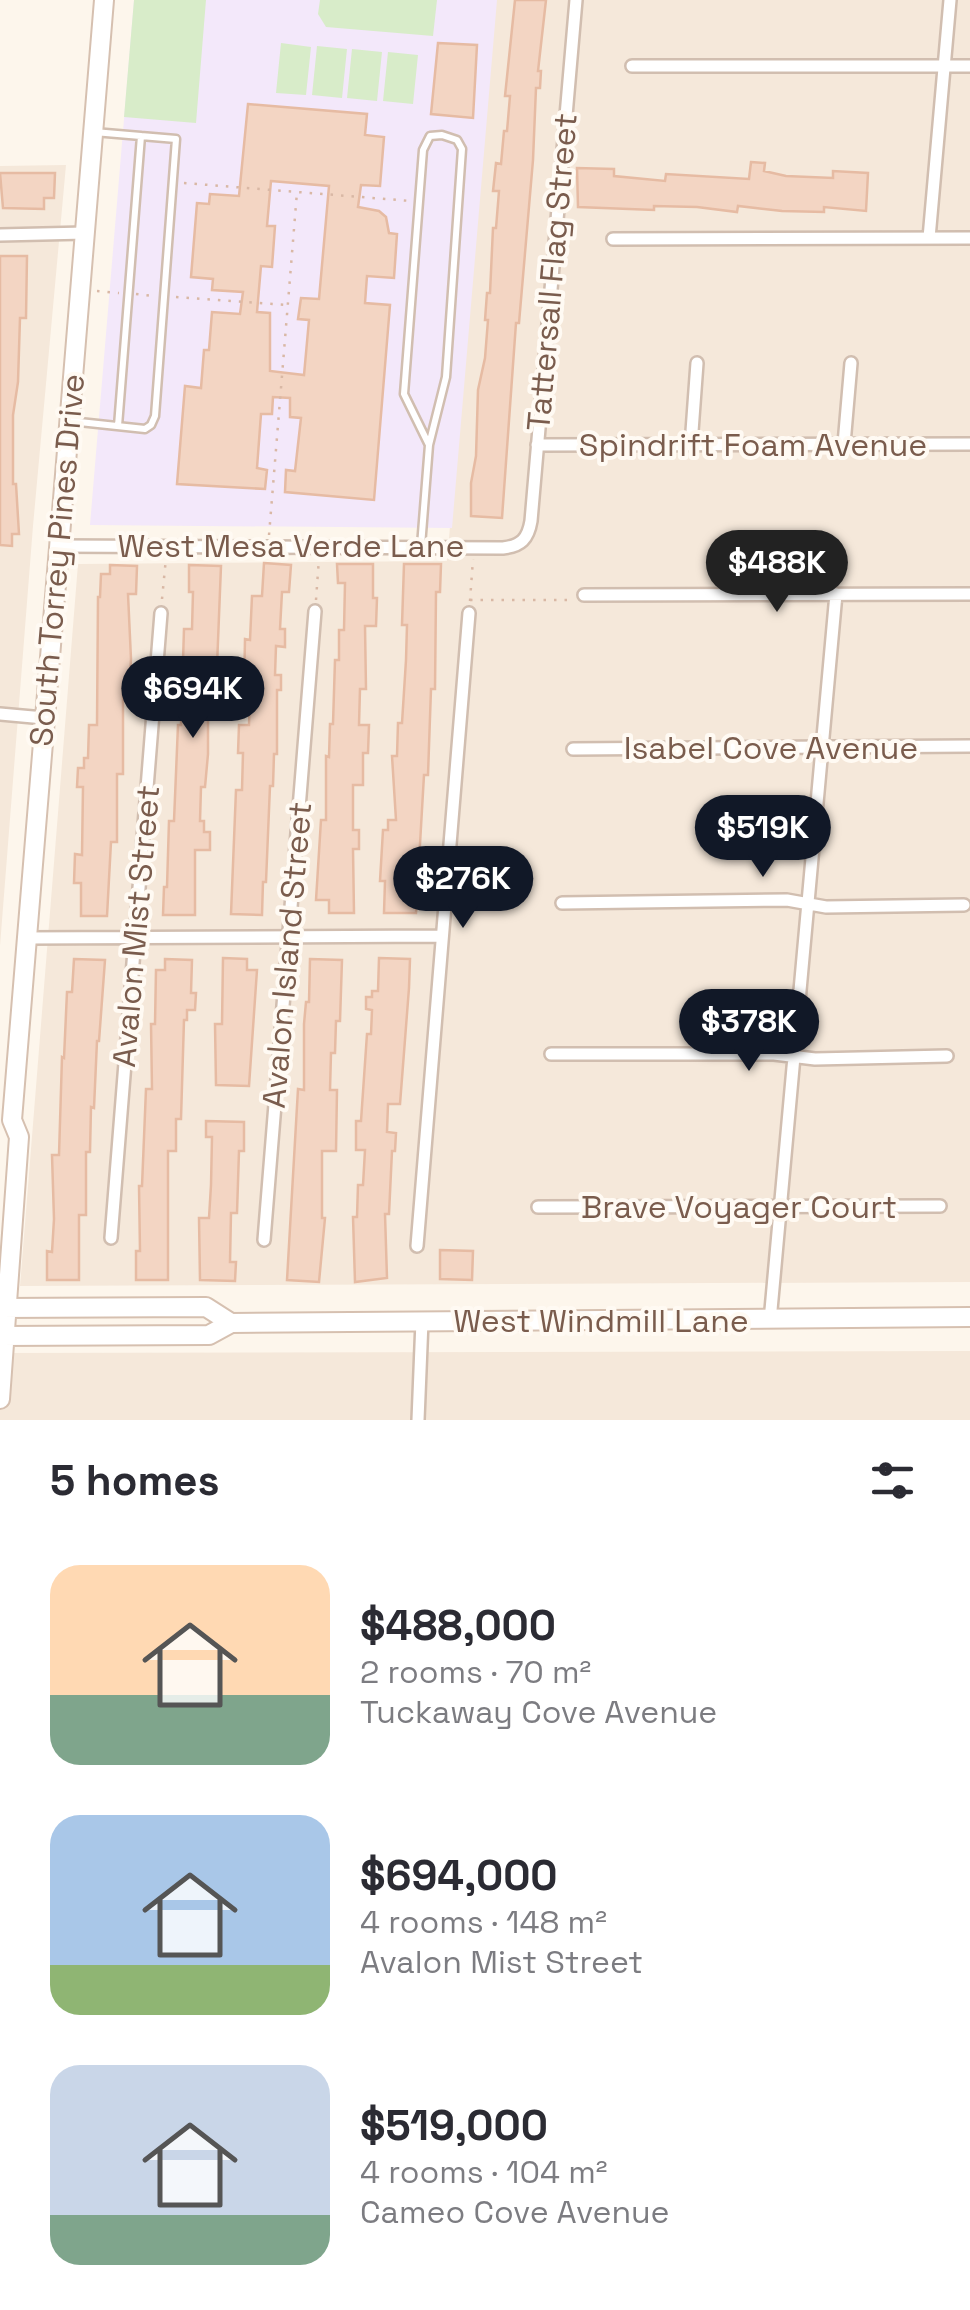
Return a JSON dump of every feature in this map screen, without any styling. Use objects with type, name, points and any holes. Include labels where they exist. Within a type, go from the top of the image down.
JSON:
[{"type":"street","name":"South Torrey Pines Drive","points":[[0,1398],[3,1308],[19,1137],[6,1126],[104,0]]},
{"type":"street","name":"Tattersall Flag Street","points":[[522,542],[529,534],[576,0]]},
{"type":"street","points":[[929,238],[950,0]]},
{"type":"street","points":[[632,66],[970,66]]},
{"type":"street","points":[[0,235],[85,233]]},
{"type":"street","points":[[613,239],[970,238]]},
{"type":"street","points":[[691,444],[697,363]]},
{"type":"street","points":[[844,444],[851,363]]},
{"type":"street","name":"Spindrift Foam Avenue","points":[[537,445],[970,444]]},
{"type":"street","name":"West Mesa Verde Lane","points":[[58,546],[515,547],[522,542]]},
{"type":"street","points":[[770,1321],[836,594]]},
{"type":"street","points":[[584,595],[970,594]]},
{"type":"street","points":[[417,1246],[469,606]]},
{"type":"street","name":"Avalon Island Street","points":[[264,1240],[315,611]]},
{"type":"street","name":"Avalon Mist Street","points":[[110,1238],[160,613]]},
{"type":"street","points":[[0,714],[44,718]]},
{"type":"street","name":"Isabel Cove Avenue","points":[[573,749],[970,746]]},
{"type":"street","points":[[562,903],[787,900],[826,906],[964,906]]},
{"type":"street","points":[[25,938],[442,936]]},
{"type":"street","points":[[551,1054],[947,1056]]},
{"type":"street","name":"Brave Voyager Court","points":[[538,1207],[940,1206]]},
{"type":"street","name":"West Windmill Lane","points":[[3,1308],[206,1307],[232,1323]]},
{"type":"street","name":"West Windmill Lane","points":[[2,1336],[209,1335],[232,1323],[970,1317]]},
{"type":"street","points":[[418,1420],[422,1321]]},
{"type":"lane","points":[[69,421],[145,429],[151,425],[164,297],[176,139],[93,132]]},
{"type":"lane","points":[[421,546],[430,445],[446,377],[462,150],[457,140],[442,135],[430,136],[423,150],[404,394],[430,445]]},
{"type":"lane","points":[[118,426],[141,136]]},
{"type":"path","points":[[173,182],[419,202]]},
{"type":"path","points":[[268,546],[297,192]]},
{"type":"path","points":[[80,290],[289,305]]},
{"type":"path","points":[[160,613],[168,546]]},
{"type":"path","points":[[315,611],[320,546]]},
{"type":"path","points":[[474,546],[469,606],[572,600],[584,595]]},
{"type":"shaded area","points":[[134,0],[497,0],[452,528],[90,525]]},
{"type":"shaded area","points":[[496,0],[970,0],[970,1282],[20,1286],[78,564],[447,561]]},
{"type":"shaded area","points":[[66,165],[33,526],[0,946],[0,166]]},
{"type":"shaded area","points":[[970,1351],[970,1420],[0,1420],[0,1353]]},
{"type":"green space","points":[[134,0],[206,0],[196,123],[124,117]]},
{"type":"green space","points":[[320,0],[437,0],[433,36],[326,27],[318,14]]},
{"type":"green space","points":[[281,43],[311,47],[306,95],[276,93]]},
{"type":"green space","points":[[317,46],[347,49],[342,98],[312,95]]},
{"type":"green space","points":[[352,49],[382,52],[377,101],[347,98]]},
{"type":"green space","points":[[388,52],[418,55],[413,104],[383,101]]},
{"type":"building","points":[[515,0],[546,0],[502,518],[471,516],[471,483],[499,191],[493,191],[496,163],[501,164],[507,131],[510,96],[505,96]]},
{"type":"building","points":[[438,43],[477,45],[473,118],[431,114]]},
{"type":"building","points":[[248,104],[367,114],[365,135],[384,137],[380,186],[361,185],[358,207],[379,211],[386,217],[389,233],[397,234],[394,278],[367,276],[365,303],[390,305],[374,500],[285,492],[286,470],[295,471],[301,418],[290,417],[290,398],[273,397],[272,414],[261,414],[257,468],[267,470],[265,489],[177,484],[185,386],[201,388],[212,312],[240,314],[243,292],[212,290],[213,279],[191,277],[197,203],[209,204],[210,194],[239,196]],"holes":[[[271,181],[329,186],[319,299],[301,298],[298,319],[309,320],[304,375],[270,371],[270,313],[257,312],[261,266],[272,267],[275,226],[267,226]]]},
{"type":"building","points":[[751,162],[765,163],[764,171],[786,176],[833,178],[833,171],[868,173],[866,211],[824,207],[824,212],[738,206],[737,212],[697,207],[578,207],[577,168],[614,169],[614,176],[665,181],[666,174],[749,179]]},
{"type":"building","points":[[0,173],[55,173],[54,198],[44,198],[44,209],[3,208]]},
{"type":"building","points":[[0,256],[27,256],[26,318],[20,318],[13,415],[13,484],[19,534],[12,534],[12,546],[0,545]]},
{"type":"building","points":[[264,563],[291,565],[289,592],[282,592],[280,629],[285,629],[285,647],[276,646],[275,675],[281,675],[281,690],[277,690],[277,754],[270,786],[266,882],[262,915],[231,914],[236,790],[242,790],[239,725],[249,725],[250,690],[244,690],[245,639],[250,640],[252,596],[262,596]]},
{"type":"building","points":[[337,564],[373,564],[373,598],[377,598],[376,626],[365,626],[366,689],[360,689],[359,725],[369,725],[368,753],[363,753],[363,785],[353,785],[353,830],[359,830],[359,849],[353,849],[354,913],[329,913],[329,900],[316,900],[321,820],[326,820],[326,756],[329,757],[333,724],[335,660],[339,660],[339,630],[344,630],[345,583],[338,583]]},
{"type":"building","points":[[404,564],[441,564],[440,592],[436,592],[435,689],[431,689],[416,913],[384,913],[385,881],[380,881],[383,830],[388,830],[388,820],[396,820],[392,756],[397,756],[398,723],[402,723],[406,660],[407,625],[402,625]]},
{"type":"building","points":[[110,565],[137,566],[136,594],[128,594],[131,659],[129,691],[123,691],[123,774],[117,774],[117,842],[111,842],[107,916],[81,916],[81,883],[74,883],[75,854],[82,855],[83,787],[77,787],[78,768],[84,768],[84,758],[88,758],[89,725],[97,725],[98,597],[101,574],[110,574]]},
{"type":"building","points":[[189,565],[221,566],[216,691],[208,691],[208,754],[205,787],[201,787],[200,821],[204,821],[204,832],[210,832],[210,850],[195,850],[195,915],[163,915],[169,821],[174,821],[184,629],[192,629]]},
{"type":"building","points":[[223,958],[247,959],[247,970],[257,970],[249,1086],[216,1085],[215,1024],[222,1024]]},
{"type":"building","points":[[379,958],[410,959],[409,988],[400,1104],[388,1104],[387,1132],[396,1133],[389,1214],[385,1214],[387,1278],[355,1282],[353,1217],[357,1217],[358,1185],[363,1185],[365,1150],[356,1150],[356,1121],[361,1121],[367,1034],[371,1034],[372,1010],[366,1009],[366,997],[378,991]]},
{"type":"building","points":[[74,959],[105,960],[90,1152],[86,1152],[86,1215],[79,1215],[79,1280],[47,1280],[47,1251],[52,1252],[54,1219],[52,1155],[59,1155],[62,1057]]},
{"type":"building","points":[[165,959],[192,960],[195,1010],[187,1010],[184,1020],[181,1119],[176,1119],[176,1151],[168,1151],[168,1280],[136,1280],[146,1089],[152,1089],[151,1024],[155,1024],[156,970],[165,970]]},
{"type":"building","points":[[310,959],[342,960],[340,1021],[336,1021],[335,1053],[331,1053],[330,1090],[337,1090],[336,1151],[322,1151],[325,1218],[319,1282],[287,1280],[298,1089],[304,1090],[304,1024]]},
{"type":"building","points":[[206,1121],[244,1122],[237,1213],[231,1213],[230,1262],[236,1262],[235,1281],[200,1280],[199,1218],[209,1218],[211,1185],[212,1137],[206,1137]]},
{"type":"building","points":[[440,1250],[473,1251],[472,1280],[440,1279]]}]
